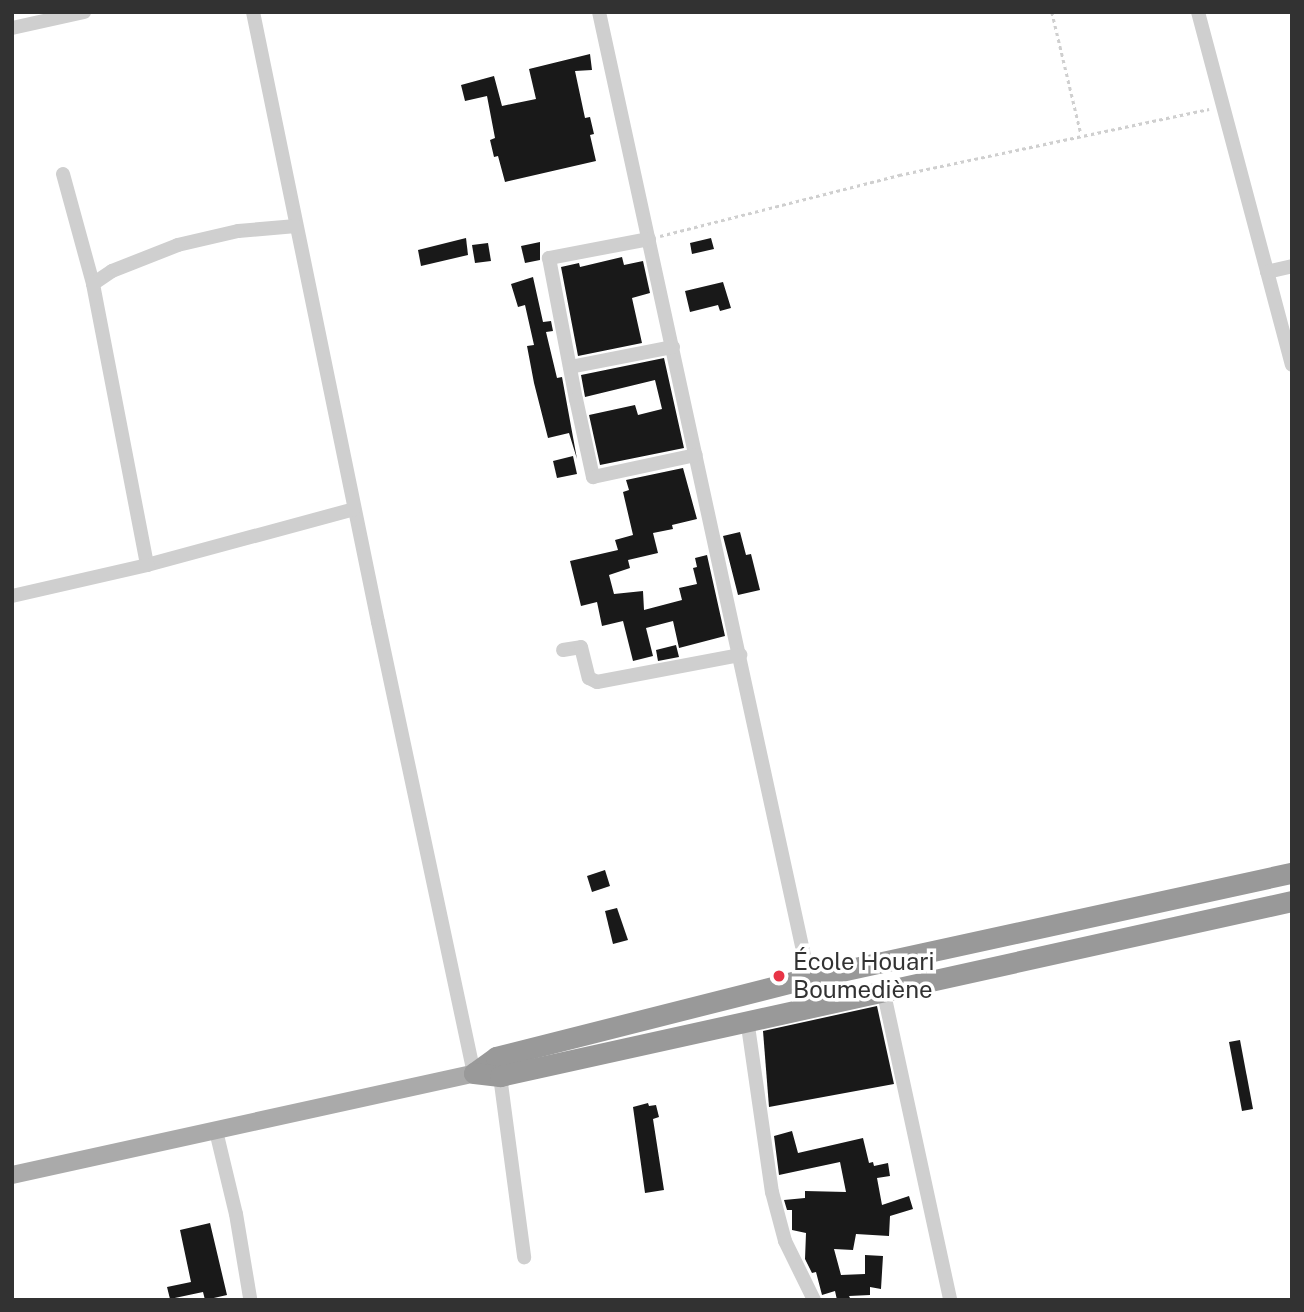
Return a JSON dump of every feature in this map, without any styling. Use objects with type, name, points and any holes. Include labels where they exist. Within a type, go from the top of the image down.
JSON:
[{"type":"highway","points":[[474,1073],[496,1058],[809,978],[1292,873]]},
{"type":"highway","points":[[474,1073],[500,1076],[747,1019],[1170,930],[1292,901]]},
{"type":"main road","points":[[12,1175],[474,1073]]},
{"type":"street","points":[[12,28],[84,12]]},
{"type":"street","points":[[253,12],[354,509],[474,1073]]},
{"type":"street","points":[[599,12],[809,978]]},
{"type":"street","points":[[1198,12],[1292,365]]},
{"type":"street","points":[[63,174],[93,284],[147,565]]},
{"type":"street","points":[[93,284],[112,271],[178,245],[238,231],[296,226]]},
{"type":"street","points":[[649,239],[549,258],[593,477],[696,455]]},
{"type":"street","points":[[1267,272],[1292,266]]},
{"type":"street","points":[[570,367],[673,347]]},
{"type":"street","points":[[12,596],[147,565],[354,509]]},
{"type":"street","points":[[563,650],[581,647],[589,678],[597,682],[740,655]]},
{"type":"street","points":[[883,989],[950,1300]]},
{"type":"street","points":[[747,1019],[772,1192],[785,1241],[814,1300]]},
{"type":"street","points":[[500,1076],[524,1257]]},
{"type":"street","points":[[216,1131],[236,1214],[250,1298]]},
{"type":"path","points":[[1052,12],[1081,134]]},
{"type":"path","points":[[649,239],[899,175],[1081,134],[1223,106]]},
{"type":"building","points":[[590,54],[592,70],[575,71],[585,118],[590,117],[594,134],[590,135],[596,161],[505,182],[498,156],[494,157],[490,140],[495,138],[487,96],[465,101],[461,85],[494,76],[502,106],[536,99],[529,69]]},
{"type":"building","points":[[466,238],[468,255],[421,266],[418,250]]},
{"type":"building","points":[[711,238],[714,249],[692,254],[690,243]]},
{"type":"building","points":[[540,242],[540,260],[525,263],[521,246]]},
{"type":"building","points":[[488,243],[491,261],[475,263],[472,245]]},
{"type":"building","points":[[622,257],[624,265],[643,261],[650,293],[632,298],[642,343],[578,356],[561,267],[579,263],[580,267]]},
{"type":"building","points":[[533,277],[543,322],[551,321],[553,331],[546,332],[557,378],[562,377],[577,459],[569,433],[548,438],[534,383],[527,346],[534,345],[525,305],[518,307],[511,284]]},
{"type":"building","points":[[723,282],[731,308],[720,311],[718,305],[690,312],[685,291]]},
{"type":"building","points":[[664,358],[684,448],[600,465],[589,415],[635,405],[638,415],[662,409],[655,380],[585,397],[581,375]]},
{"type":"building","points":[[573,456],[577,474],[557,478],[553,461]]},
{"type":"building","points":[[683,468],[697,519],[672,525],[673,529],[653,533],[658,553],[628,560],[630,568],[609,575],[614,594],[643,591],[644,610],[682,600],[679,588],[697,584],[693,568],[697,567],[695,558],[707,555],[725,636],[679,648],[673,621],[646,628],[653,656],[633,661],[623,621],[602,626],[597,602],[581,606],[570,561],[618,550],[615,540],[633,535],[623,492],[629,490],[626,480]]},
{"type":"building","points":[[740,532],[746,555],[751,554],[760,590],[738,595],[723,536]]},
{"type":"building","points":[[676,645],[679,657],[658,661],[656,650]]},
{"type":"building","points":[[605,870],[610,886],[592,892],[587,876]]},
{"type":"building","points":[[617,908],[628,940],[613,944],[605,911]]},
{"type":"building","points":[[877,1006],[894,1084],[769,1107],[763,1031]]},
{"type":"building","points":[[1240,1040],[1253,1109],[1242,1111],[1229,1042]]},
{"type":"building","points":[[648,1103],[649,1106],[656,1105],[659,1117],[653,1119],[664,1190],[645,1193],[633,1107]]},
{"type":"building","points":[[792,1131],[798,1153],[863,1138],[869,1163],[873,1162],[874,1166],[888,1163],[890,1176],[877,1178],[882,1205],[909,1196],[913,1209],[890,1216],[889,1236],[856,1234],[853,1250],[834,1249],[841,1275],[865,1274],[865,1255],[883,1256],[881,1289],[870,1287],[870,1295],[849,1296],[850,1298],[837,1300],[835,1291],[822,1295],[816,1272],[812,1273],[805,1259],[806,1233],[792,1230],[792,1210],[787,1210],[784,1200],[805,1198],[805,1191],[846,1192],[840,1162],[779,1175],[774,1136]]},
{"type":"building","points":[[210,1223],[227,1295],[205,1300],[203,1292],[170,1299],[167,1287],[191,1282],[180,1230]]},
{"type":"place","name":"École Houari Boumediène","points":[[779,976]]}]
